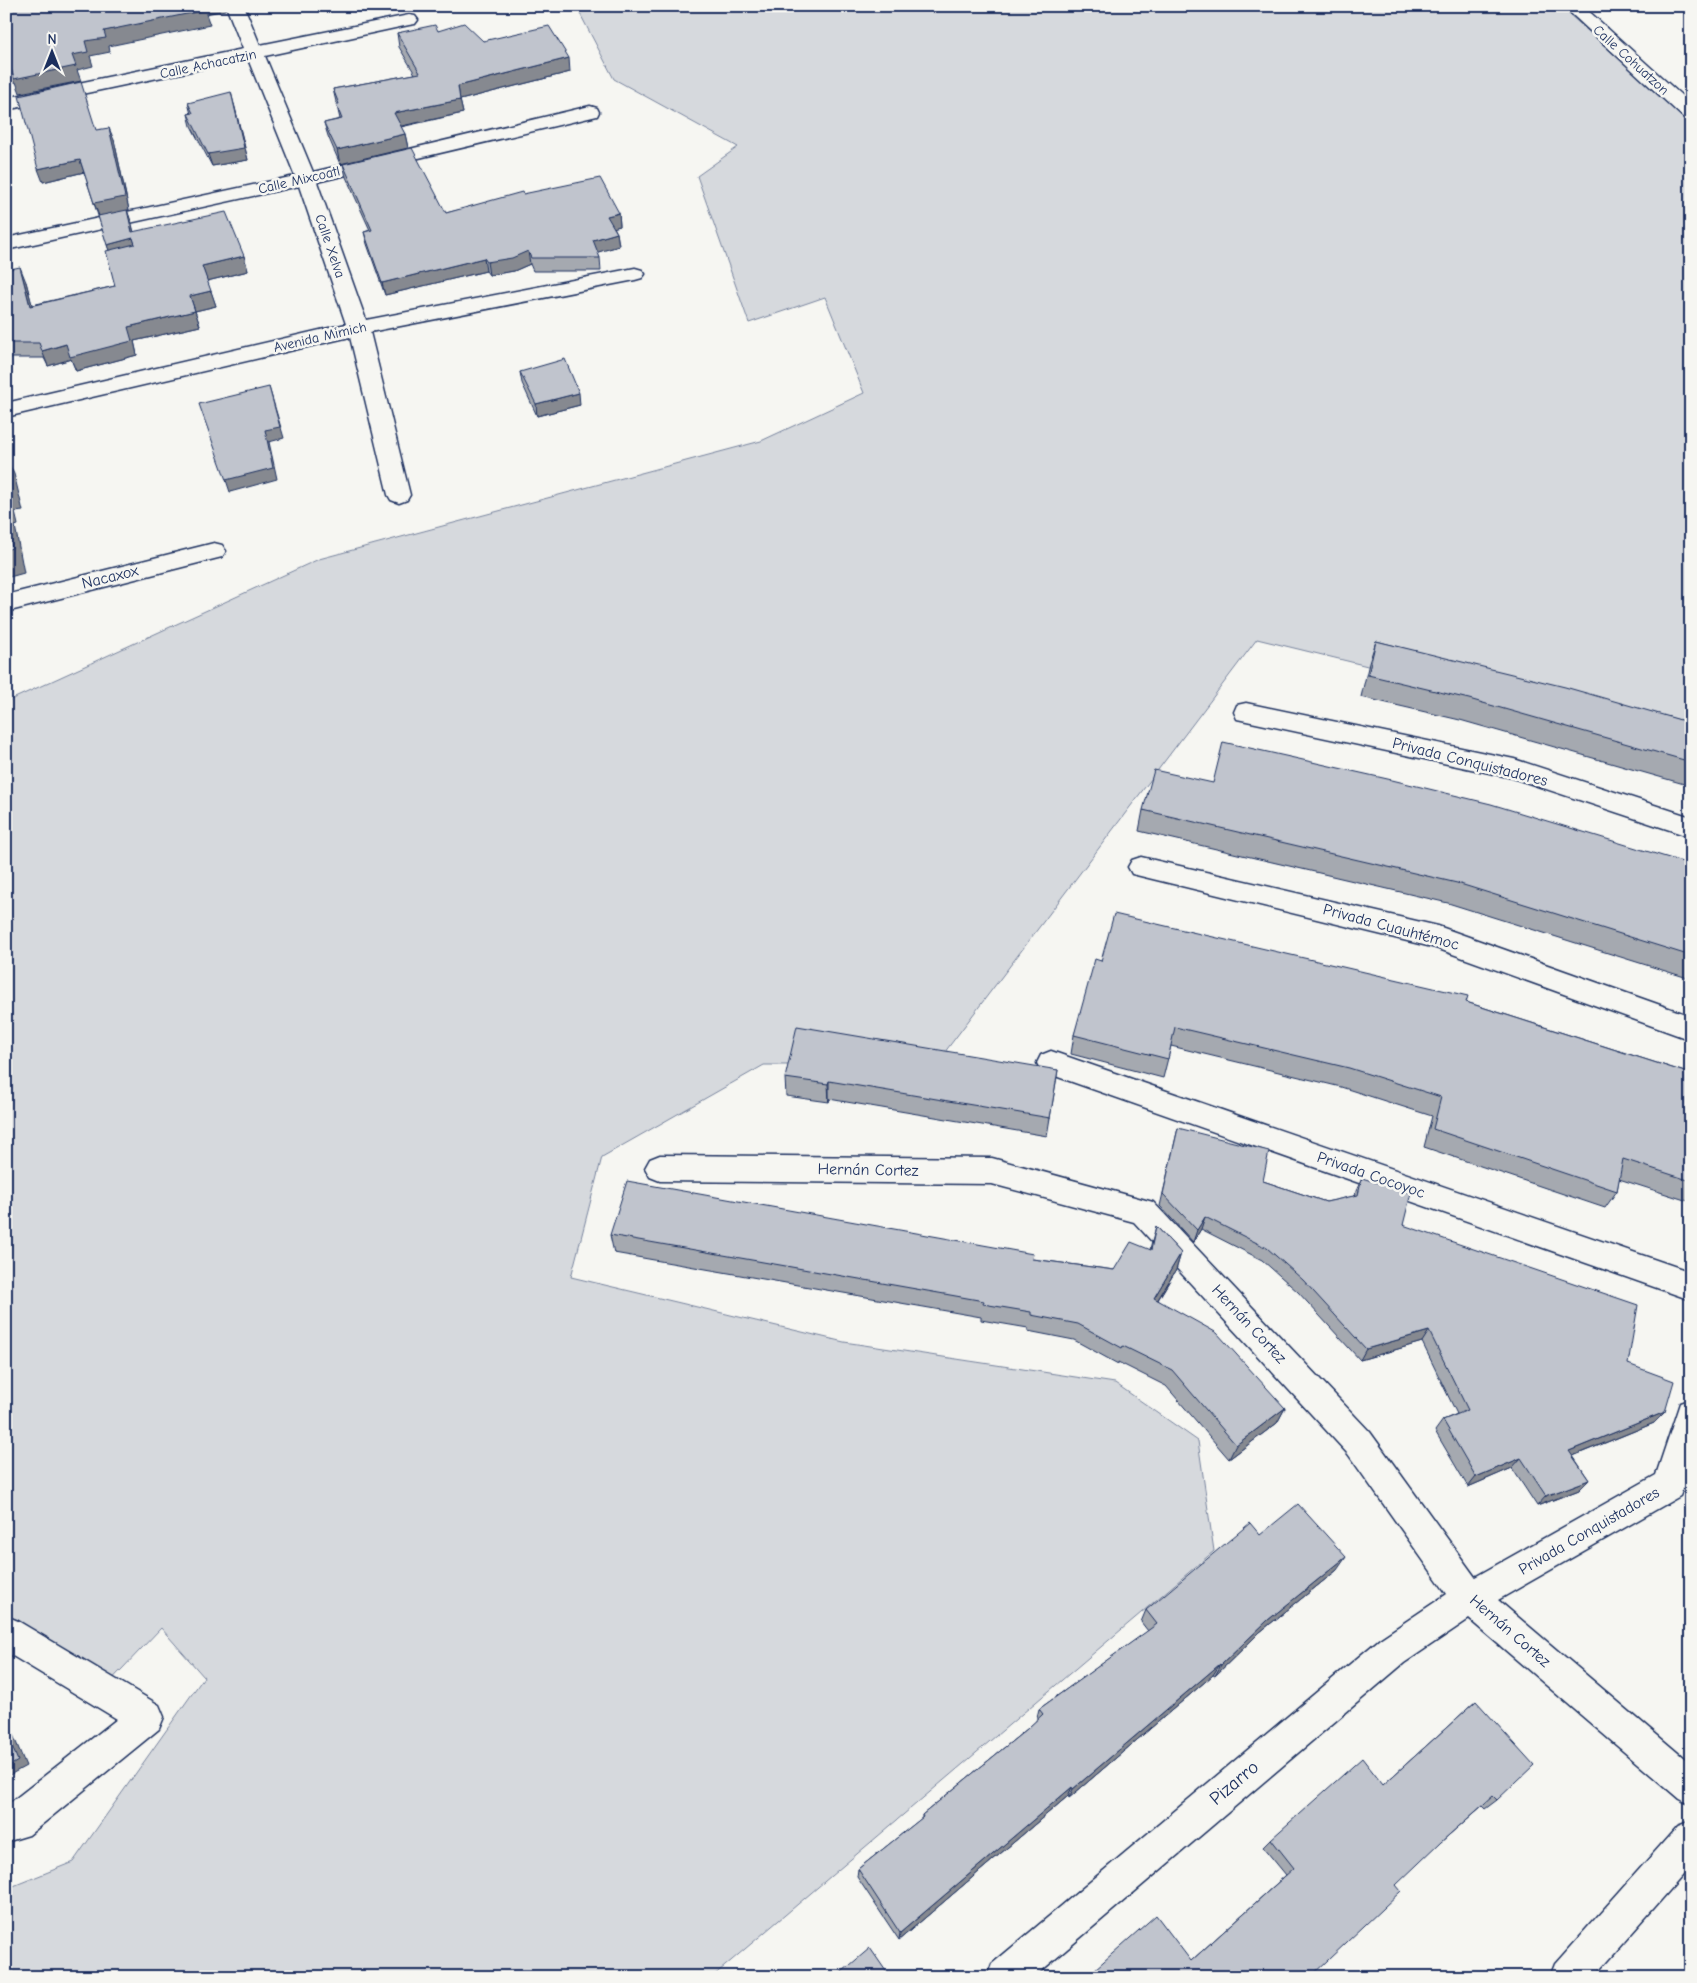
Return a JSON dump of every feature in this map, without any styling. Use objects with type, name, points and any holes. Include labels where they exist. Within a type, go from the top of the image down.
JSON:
[{"type":"street","name":"Calle Xelva","points":[[235,6],[306,179],[358,328],[400,495]]},
{"type":"street","name":"Calle Cohuatzon","points":[[1572,6],[1691,114]]},
{"type":"street","name":"Calle Achacatzin","points":[[6,104],[254,54],[409,20]]},
{"type":"street","name":"Calle Mixcoatl","points":[[6,244],[306,179],[590,112]]},
{"type":"street","name":"Avenida Mimich","points":[[6,410],[358,328],[635,274]]},
{"type":"street","name":"Nacaxox","points":[[6,604],[214,551]]},
{"type":"street","name":"Privada Conquistadores","points":[[1246,712],[1514,769],[1691,827]]},
{"type":"street","name":"Privada Cuauhtémoc","points":[[1141,867],[1438,937],[1691,1028]]},
{"type":"street","name":"Privada Cocoyoc","points":[[1051,1063],[1691,1286]]},
{"type":"street","name":"Hernán Cortez","points":[[660,1168],[992,1171],[1143,1211],[1359,1443],[1470,1598],[1691,1788]]},
{"type":"street","name":"Privada Conquistadores","points":[[1470,1598],[1669,1485],[1691,1414]]},
{"type":"street","name":"Pizarro","points":[[1005,1977],[1392,1651],[1470,1598]]},
{"type":"street","points":[[6,1633],[147,1718],[16,1822],[6,1824]]},
{"type":"street","points":[[1568,1977],[1691,1839]]},
{"type":"shaded area","points":[[576,6],[1560,6],[1691,123],[1691,745],[1257,639],[935,1065],[764,1065],[602,1157],[571,1277],[844,1342],[1115,1383],[1198,1441],[1214,1551],[712,1977],[6,1977],[6,1889],[73,1862],[204,1677],[161,1628],[102,1690],[6,1633],[6,702],[319,559],[761,441],[864,393],[825,297],[749,323],[697,176],[738,147],[614,79]]},
{"type":"building","points":[[6,6],[204,6],[206,10],[104,31],[106,38],[85,41],[88,52],[72,55],[76,66],[14,79],[11,68],[6,69]]},
{"type":"building","points":[[464,23],[483,41],[549,26],[569,58],[458,86],[460,100],[394,113],[405,134],[337,150],[324,123],[342,119],[333,89],[420,73],[397,33],[435,25],[438,31]]},
{"type":"building","points":[[81,82],[96,130],[109,128],[125,197],[94,203],[80,160],[38,169],[19,96]]},
{"type":"building","points":[[231,92],[244,148],[208,154],[188,114],[193,113],[188,103]]},
{"type":"building","points":[[412,148],[446,213],[522,192],[523,194],[600,178],[619,213],[607,216],[617,233],[593,240],[600,258],[531,258],[528,251],[512,258],[487,262],[484,258],[382,283],[364,232],[372,230],[343,164]]},
{"type":"building","points":[[127,210],[132,232],[226,212],[244,256],[202,266],[211,291],[190,296],[195,311],[128,327],[132,341],[70,357],[66,344],[42,351],[39,343],[6,343],[6,270],[20,267],[30,306],[115,286],[106,251],[135,244],[133,238],[107,245],[98,216]]},
{"type":"building","points":[[565,359],[579,393],[536,404],[520,372]]},
{"type":"building","points":[[269,387],[280,427],[265,430],[273,468],[226,480],[199,404]]},
{"type":"building","points":[[6,466],[11,486],[6,487]]},
{"type":"building","points":[[6,518],[12,548],[6,550]]},
{"type":"building","points":[[1376,641],[1565,687],[1691,723],[1691,762],[1469,699],[1368,675]]},
{"type":"building","points":[[1223,742],[1491,804],[1689,864],[1691,854],[1691,956],[1457,883],[1143,810],[1154,770],[1213,783]]},
{"type":"building","points":[[1114,914],[1468,996],[1466,1002],[1691,1074],[1691,1181],[1623,1159],[1617,1191],[1433,1129],[1441,1097],[1349,1068],[1175,1027],[1168,1059],[1074,1035],[1095,959],[1101,961]]},
{"type":"building","points":[[797,1026],[1058,1070],[1050,1118],[829,1081],[828,1084],[785,1078]]},
{"type":"building","points":[[1178,1128],[1269,1151],[1263,1181],[1326,1202],[1358,1195],[1362,1178],[1411,1193],[1403,1225],[1638,1305],[1628,1364],[1674,1381],[1665,1412],[1569,1451],[1589,1480],[1546,1496],[1521,1458],[1476,1477],[1443,1420],[1468,1410],[1429,1331],[1366,1349],[1303,1280],[1267,1248],[1205,1217],[1197,1230],[1163,1194]]},
{"type":"building","points":[[627,1181],[1033,1254],[1032,1259],[1114,1270],[1131,1242],[1151,1250],[1156,1226],[1181,1253],[1154,1298],[1217,1333],[1285,1408],[1236,1445],[1172,1370],[1123,1346],[1122,1348],[1078,1324],[1031,1315],[1031,1312],[983,1304],[984,1301],[610,1235]]},
{"type":"building","points":[[1298,1504],[1346,1557],[1268,1620],[1221,1665],[1073,1789],[1072,1787],[900,1933],[858,1869],[1027,1729],[1043,1714],[1039,1709],[1157,1624],[1146,1610],[1250,1523],[1260,1535]]},
{"type":"building","points":[[1476,1701],[1534,1765],[1497,1800],[1493,1796],[1441,1842],[1396,1885],[1401,1891],[1310,1977],[1086,1977],[1156,1915],[1191,1961],[1294,1868],[1271,1839],[1362,1758],[1383,1785]]},
{"type":"building","points":[[6,1732],[18,1761],[6,1768]]},
{"type":"building","points":[[870,1948],[890,1977],[836,1977]]}]
